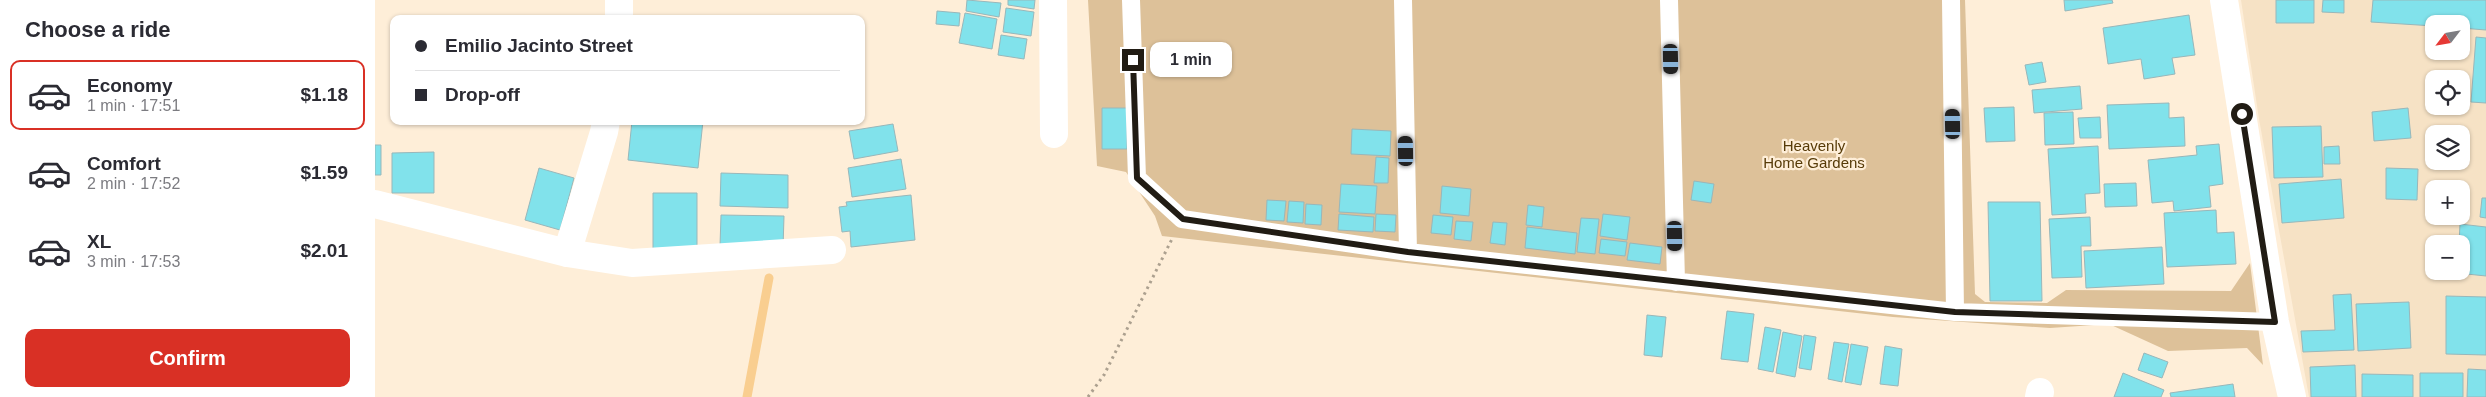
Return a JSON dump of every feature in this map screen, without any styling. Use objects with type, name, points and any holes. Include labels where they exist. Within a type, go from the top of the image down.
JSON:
[{"type":"street","points":[[619,0],[619,15]]},
{"type":"street","points":[[1053,0],[1054,134]]},
{"type":"street","points":[[2225,0],[2275,322],[2292,397]]},
{"type":"street","points":[[567,253],[605,125]]},
{"type":"street","points":[[375,204],[567,253],[606,257],[632,263],[832,250]]},
{"type":"lane","points":[[1131,0],[1137,178],[1183,219],[1408,252],[1955,312],[2275,322]]},
{"type":"lane","points":[[1403,0],[1408,252]]},
{"type":"lane","points":[[1669,0],[1676,282]]},
{"type":"lane","points":[[1951,0],[1955,312]]},
{"type":"path","points":[[1087,397],[1104,375],[1183,219]]},
{"type":"shaded area","points":[[2241,0],[2486,0],[2486,397],[2309,397],[2259,119]]},
{"type":"green space","name":"Heavenly Home Gardens","points":[[1088,0],[1965,0],[1975,294],[1985,302],[2047,303],[2066,290],[2231,291],[2250,263],[2263,365],[2247,348],[2168,351],[2109,324],[2050,328],[1893,317],[1162,236],[1155,216],[1126,172],[1097,166]]},
{"type":"building","points":[[967,0],[1001,3],[999,17],[966,11]]},
{"type":"building","points":[[1008,0],[1035,0],[1034,9],[1008,5]]},
{"type":"building","points":[[2064,0],[2112,0],[2113,3],[2065,11]]},
{"type":"building","points":[[2276,0],[2314,0],[2314,23],[2276,23]]},
{"type":"building","points":[[2323,0],[2344,0],[2344,13],[2322,12]]},
{"type":"building","points":[[2373,0],[2486,0],[2486,30],[2470,29],[2470,15],[2425,15],[2425,25],[2371,22]]},
{"type":"building","points":[[1006,8],[1034,12],[1031,36],[1003,32]]},
{"type":"building","points":[[937,11],[960,13],[959,26],[936,24]]},
{"type":"building","points":[[965,13],[997,19],[992,49],[959,43]]},
{"type":"building","points":[[2189,15],[2195,55],[2172,58],[2175,74],[2144,79],[2141,59],[2108,64],[2103,28]]},
{"type":"building","points":[[1001,35],[1027,39],[1024,59],[998,55]]},
{"type":"building","points":[[2476,37],[2486,38],[2486,103],[2471,102]]},
{"type":"building","points":[[2042,62],[2046,82],[2029,85],[2025,65]]},
{"type":"building","points":[[2080,86],[2082,109],[2034,113],[2032,90]]},
{"type":"building","points":[[2169,103],[2169,118],[2184,117],[2185,146],[2109,149],[2107,105]]},
{"type":"building","points":[[2014,107],[2015,141],[1986,142],[1984,108]]},
{"type":"building","points":[[1102,108],[1127,108],[1127,149],[1102,149]]},
{"type":"building","points":[[2408,108],[2411,138],[2374,141],[2372,112]]},
{"type":"building","points":[[2073,112],[2074,144],[2045,145],[2044,113]]},
{"type":"building","points":[[2100,117],[2101,138],[2080,138],[2078,118]]},
{"type":"building","points":[[893,124],[898,151],[854,159],[849,131]]},
{"type":"building","points":[[632,125],[703,125],[698,168],[628,160]]},
{"type":"building","points":[[2321,126],[2323,177],[2274,178],[2272,127]]},
{"type":"building","points":[[1352,129],[1391,131],[1390,156],[1351,154]]},
{"type":"building","points":[[2219,144],[2223,184],[2209,186],[2211,207],[2174,211],[2173,201],[2152,203],[2148,160],[2197,155],[2196,146]]},
{"type":"building","points":[[375,145],[381,145],[381,175],[375,175]]},
{"type":"building","points":[[2098,146],[2100,193],[2085,194],[2086,213],[2052,215],[2048,149]]},
{"type":"building","points":[[2339,146],[2340,164],[2324,164],[2324,147]]},
{"type":"building","points":[[434,152],[434,193],[392,193],[392,153]]},
{"type":"building","points":[[1376,157],[1389,158],[1388,183],[1374,183]]},
{"type":"building","points":[[901,159],[906,189],[852,197],[848,168]]},
{"type":"building","points":[[539,168],[574,178],[560,230],[525,220]]},
{"type":"building","points":[[2386,168],[2418,169],[2417,200],[2386,199]]},
{"type":"building","points":[[721,173],[788,175],[788,208],[720,206]]},
{"type":"building","points":[[2341,179],[2344,218],[2282,223],[2279,184]]},
{"type":"building","points":[[1694,181],[1714,184],[1711,203],[1691,200]]},
{"type":"building","points":[[2136,183],[2137,206],[2105,207],[2104,184]]},
{"type":"building","points":[[1341,184],[1377,186],[1375,214],[1339,212]]},
{"type":"building","points":[[1442,186],[1471,189],[1469,216],[1440,213]]},
{"type":"building","points":[[653,193],[697,193],[697,253],[653,254]]},
{"type":"building","points":[[911,195],[915,240],[851,247],[850,231],[842,232],[839,207],[847,206],[846,202]]},
{"type":"building","points":[[2482,198],[2486,198],[2486,218],[2480,217]]},
{"type":"building","points":[[1267,200],[1286,201],[1284,221],[1266,220]]},
{"type":"building","points":[[1289,201],[1304,202],[1303,223],[1287,222]]},
{"type":"building","points":[[1988,202],[2040,202],[2042,301],[1990,301]]},
{"type":"building","points":[[1306,204],[1322,205],[1321,225],[1305,224]]},
{"type":"building","points":[[1528,205],[1544,207],[1542,227],[1526,225]]},
{"type":"building","points":[[2216,210],[2217,233],[2234,232],[2236,264],[2167,267],[2164,213]]},
{"type":"building","points":[[1339,214],[1374,217],[1373,232],[1338,230]]},
{"type":"building","points":[[1376,214],[1396,215],[1395,232],[1375,231]]},
{"type":"building","points":[[1603,214],[1630,217],[1627,240],[1600,236]]},
{"type":"building","points":[[721,215],[784,216],[783,248],[720,246]]},
{"type":"building","points":[[1433,215],[1453,217],[1451,235],[1431,233]]},
{"type":"building","points":[[2090,217],[2091,246],[2081,246],[2082,277],[2052,278],[2049,219]]},
{"type":"building","points":[[1581,218],[1599,219],[1595,254],[1577,252]]},
{"type":"building","points":[[1456,221],[1473,222],[1471,241],[1454,239]]},
{"type":"building","points":[[1493,222],[1507,223],[1505,245],[1490,243]]},
{"type":"building","points":[[2460,225],[2486,227],[2486,276],[2470,274],[2470,235],[2459,235]]},
{"type":"building","points":[[1527,227],[1577,233],[1575,254],[1525,248]]},
{"type":"building","points":[[1601,239],[1627,242],[1625,256],[1599,253]]},
{"type":"building","points":[[1630,243],[1662,247],[1660,264],[1627,260]]},
{"type":"building","points":[[2162,247],[2164,284],[2086,288],[2084,251]]},
{"type":"building","points":[[2351,294],[2354,350],[2303,352],[2301,331],[2335,330],[2333,295]]},
{"type":"building","points":[[2446,296],[2486,297],[2486,355],[2446,354]]},
{"type":"building","points":[[2409,302],[2411,348],[2358,351],[2356,304]]},
{"type":"building","points":[[1727,311],[1754,314],[1748,362],[1721,359]]},
{"type":"building","points":[[1647,315],[1666,317],[1662,357],[1644,355]]},
{"type":"building","points":[[1765,327],[1781,330],[1773,372],[1758,369]]},
{"type":"building","points":[[1783,332],[1802,336],[1795,377],[1776,373]]},
{"type":"building","points":[[1804,335],[1816,337],[1811,370],[1799,368]]},
{"type":"building","points":[[1834,342],[1849,344],[1842,382],[1828,379]]},
{"type":"building","points":[[1851,344],[1868,347],[1861,385],[1845,382]]},
{"type":"building","points":[[1885,346],[1902,349],[1898,386],[1880,384]]},
{"type":"building","points":[[2144,353],[2168,362],[2162,378],[2138,370]]},
{"type":"building","points":[[2355,365],[2356,397],[2311,397],[2310,367]]},
{"type":"building","points":[[2468,369],[2486,370],[2486,397],[2467,397]]},
{"type":"building","points":[[2123,373],[2164,390],[2161,397],[2114,397]]},
{"type":"building","points":[[2420,373],[2463,373],[2463,397],[2420,397]]},
{"type":"building","points":[[2362,374],[2413,375],[2413,397],[2362,397]]},
{"type":"building","points":[[2233,384],[2235,397],[2171,397],[2170,393]]},
{"type":"waterway","points":[[747,397],[769,278]]},
{"type":"route","points":[[1133,60],[1137,178],[1183,219],[1408,252],[1955,312],[2275,322],[2242,114]]}]
